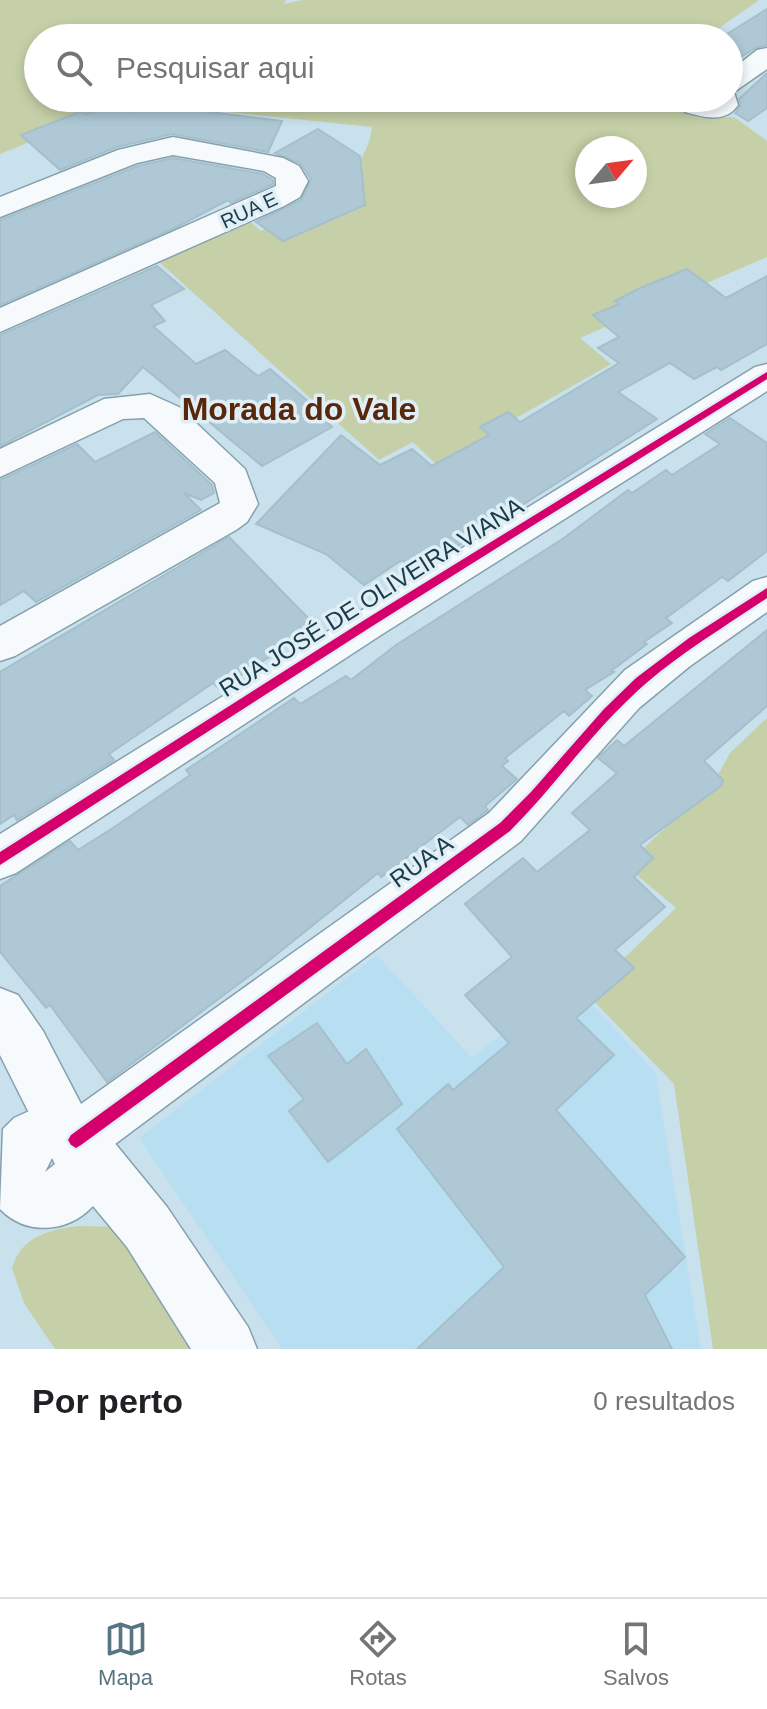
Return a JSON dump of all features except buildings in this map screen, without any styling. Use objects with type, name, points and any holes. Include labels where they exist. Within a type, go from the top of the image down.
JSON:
[{"type":"main road","points":[[43,1167],[98,1194],[147,1227],[226,1349]]},
{"type":"street","points":[[743,74],[767,56]]},
{"type":"street","name":"RUA E","points":[[0,208],[128,156],[173,146],[273,164],[288,172],[293,181],[289,191],[273,200],[0,321]]},
{"type":"street","name":"RUA JOSÉ DE OLIVEIRA VIANA","points":[[0,859],[370,622],[767,375]]},
{"type":"street","points":[[0,464],[117,407],[150,406],[166,415],[232,478],[239,504],[222,520],[0,645]]},
{"type":"street","name":"RUA A","points":[[43,1167],[505,827],[538,795],[623,697],[767,592]]},
{"type":"street","points":[[12,1030],[38,1099],[43,1167]]},
{"type":"shaded area","points":[[377,955],[472,1058],[569,980],[655,1072],[701,1349],[282,1349],[139,1138]]},
{"type":"green space","points":[[0,0],[286,0],[284,4],[303,0],[759,0],[725,24],[24,24],[24,112],[104,112],[0,154]]},
{"type":"green space","points":[[228,112],[683,112],[700,118],[734,117],[767,141],[767,257],[580,338],[611,364],[436,464],[413,442],[379,460],[158,261],[246,218],[261,231],[296,213],[346,178],[367,146],[372,127]]},
{"type":"green space","points":[[767,718],[767,1349],[713,1349],[674,1084],[587,994],[676,908],[625,865],[713,784],[730,753]]},
{"type":"green space","points":[[80,1226],[118,1227],[215,1349],[55,1349],[24,1303],[12,1268],[22,1248],[38,1236]]},
{"type":"cycle path","points":[[0,859],[370,622],[767,375]]},
{"type":"cycle path","points":[[76,1140],[505,827],[640,681],[767,592]]},
{"type":"district","name":"Morada do Vale","points":[[299,409]]}]
